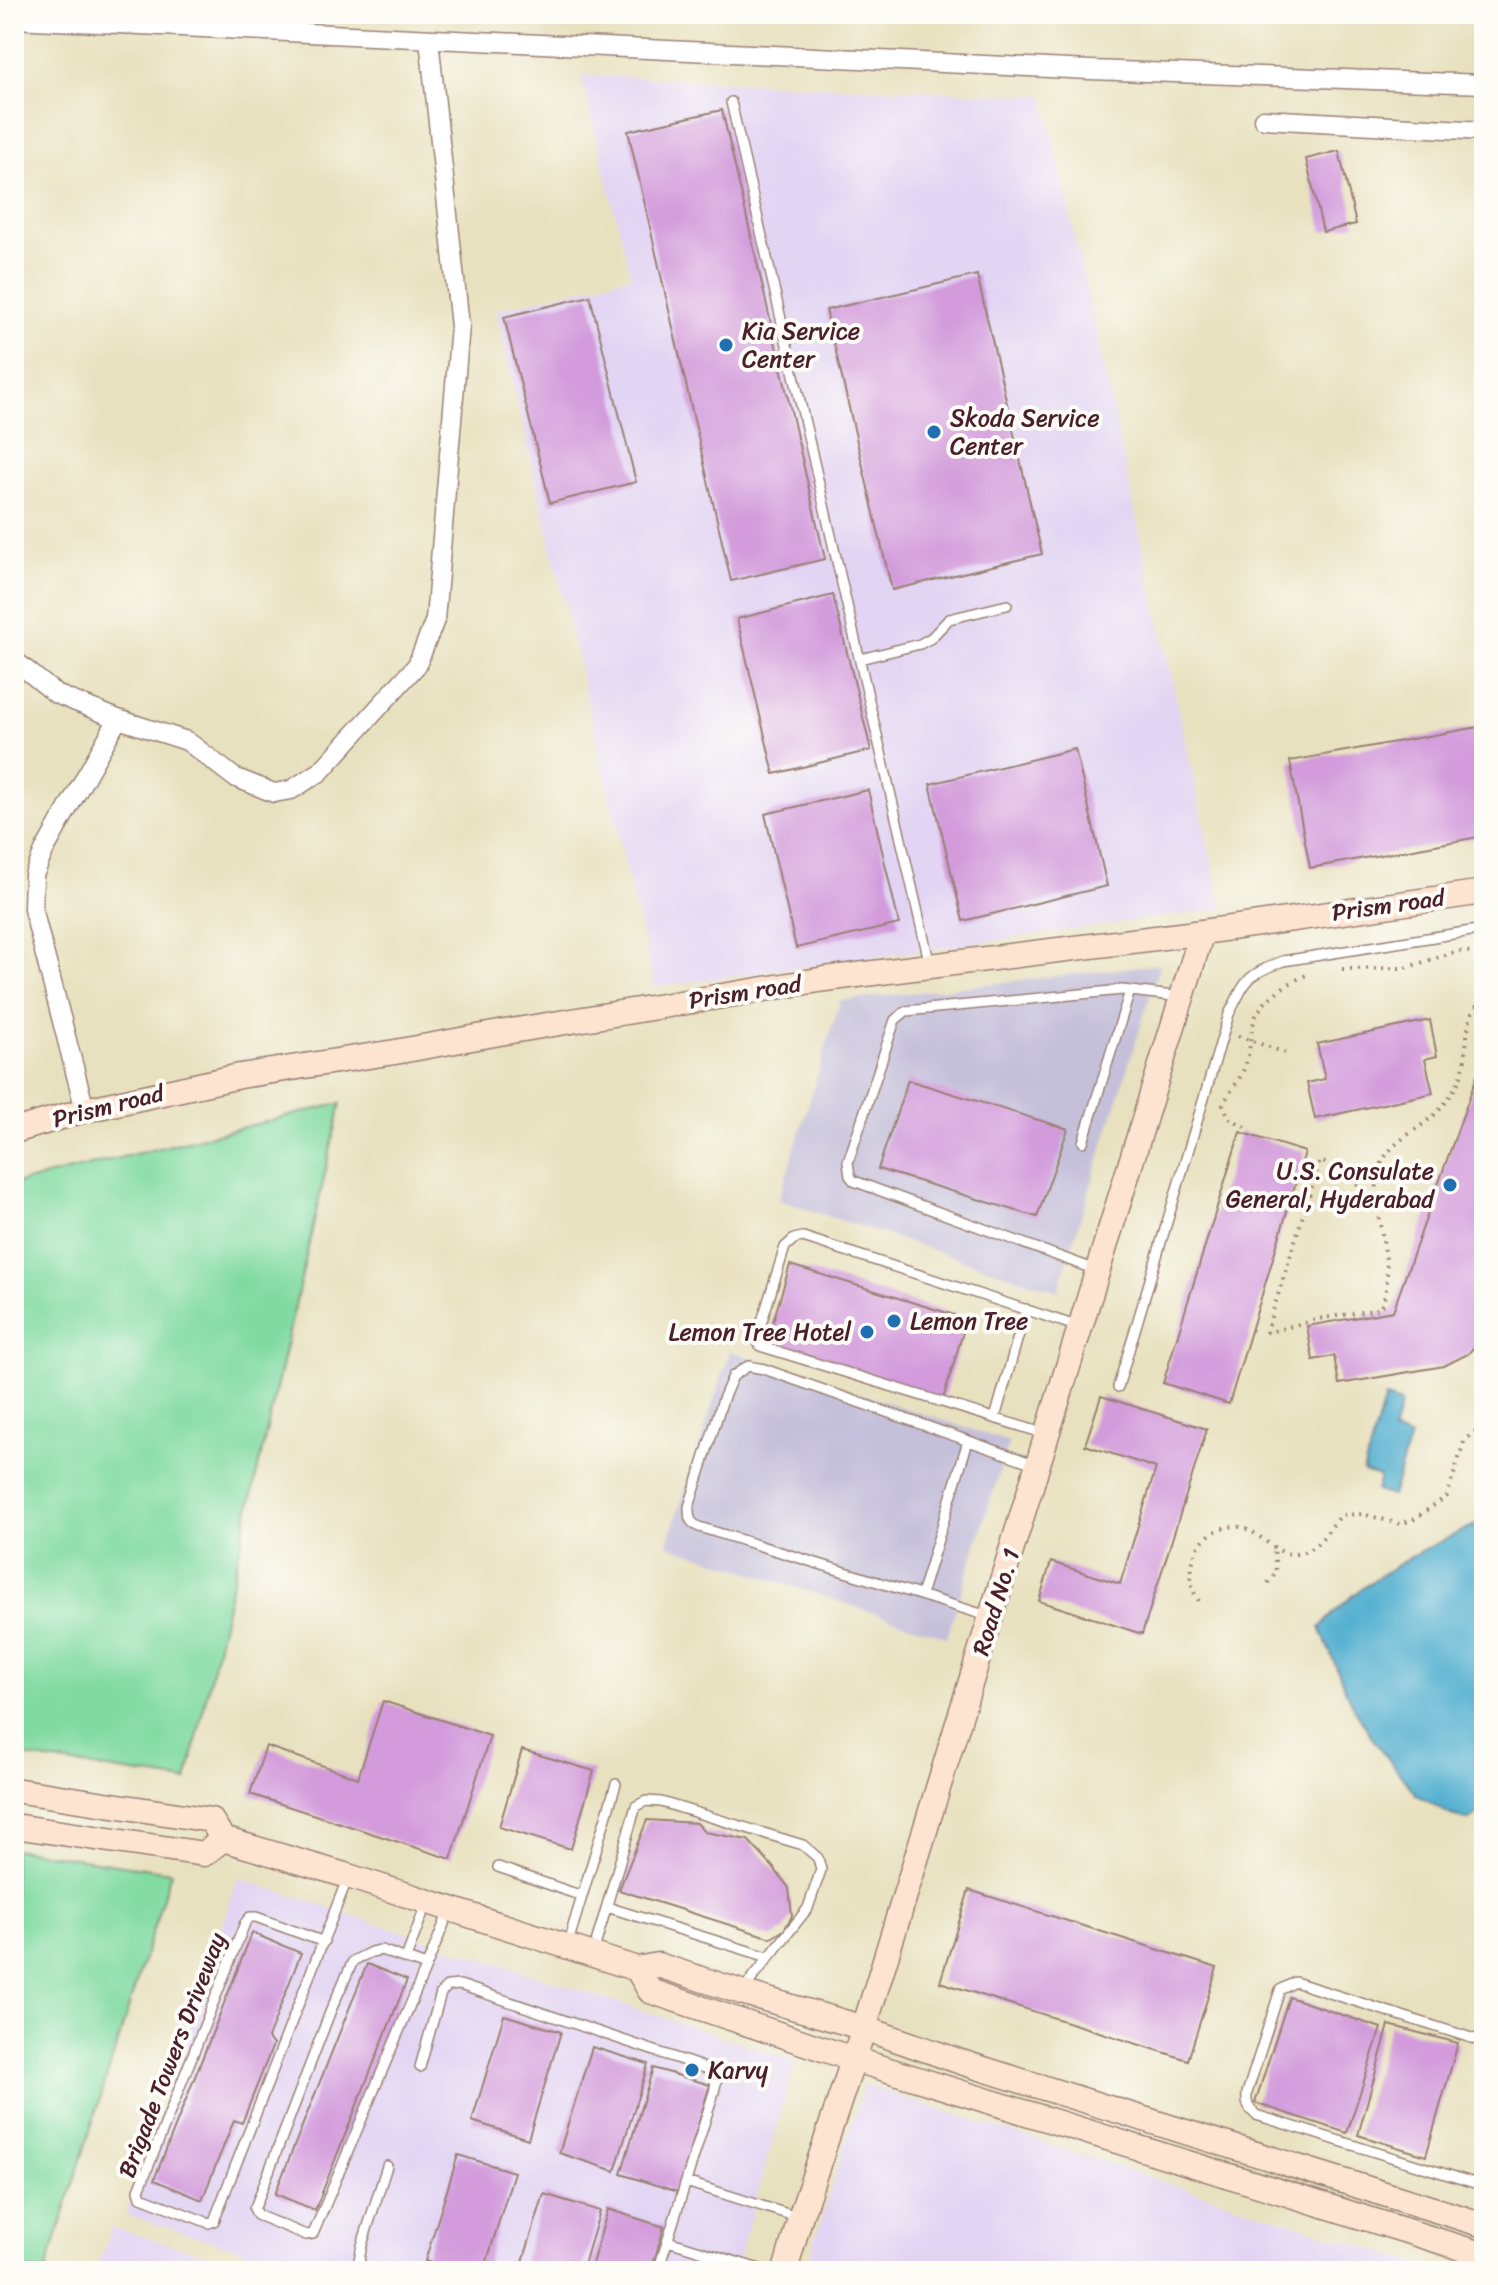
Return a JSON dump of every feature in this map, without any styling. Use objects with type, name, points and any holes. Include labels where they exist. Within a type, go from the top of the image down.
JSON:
[{"type":"street","points":[[15,17],[1090,70],[1484,84]]},
{"type":"street","points":[[14,660],[56,694],[118,719],[187,741],[234,777],[274,793],[291,790],[320,772],[417,665],[435,620],[460,326],[429,39]]},
{"type":"street","points":[[1263,119],[1484,131]]},
{"type":"street","points":[[85,1110],[33,909],[34,875],[45,849],[118,719]]},
{"type":"street","name":"Prism road","points":[[14,1131],[85,1110],[240,1076],[795,983],[1202,932],[1484,892]]},
{"type":"street","name":"Road No. 1","points":[[785,2271],[992,1617],[1202,932]]},
{"type":"street","points":[[14,1790],[211,1820],[223,1839],[637,1969],[658,1965],[864,2028],[976,2067],[1484,2225]]},
{"type":"street","points":[[14,1826],[204,1854],[223,1839]]},
{"type":"street","points":[[637,1969],[650,1991],[853,2059],[1484,2255]]},
{"type":"lane","points":[[731,102],[930,965]]},
{"type":"lane","points":[[860,659],[920,644],[931,638],[949,619],[1007,605]]},
{"type":"lane","points":[[1118,1387],[1229,1014],[1246,980],[1283,961],[1484,929]]},
{"type":"lane","points":[[1097,1271],[854,1181],[847,1167],[895,1020],[906,1011],[1130,991],[1182,997]]},
{"type":"lane","points":[[1083,1142],[1130,991]]},
{"type":"lane","points":[[1046,1434],[760,1346],[758,1334],[785,1247],[794,1239],[803,1237],[1079,1327]]},
{"type":"lane","points":[[995,1418],[1026,1309]]},
{"type":"lane","points":[[992,1617],[699,1527],[689,1517],[689,1507],[723,1399],[733,1376],[748,1366],[1037,1465]]},
{"type":"lane","points":[[921,1595],[968,1441]]},
{"type":"lane","points":[[567,1946],[616,1784]]},
{"type":"lane","points":[[593,1954],[636,1806],[646,1801],[661,1802],[803,1845],[818,1858],[821,1870],[804,1915],[741,1992]]},
{"type":"lane","points":[[498,1867],[582,1896]]},
{"type":"lane","name":"Brigade Towers Driveway","points":[[324,1942],[256,1917],[250,1917],[245,1923],[139,2190],[141,2197],[209,2223],[214,2221],[324,1942],[348,1876]]},
{"type":"lane","points":[[406,1958],[439,1905]]},
{"type":"lane","points":[[426,1966],[381,1950],[353,1961],[256,2205],[255,2212],[263,2218],[306,2235],[313,2234],[426,1966],[439,1905]]},
{"type":"lane","points":[[607,1907],[768,1957]]},
{"type":"lane","points":[[1484,2042],[1295,1982],[1280,1990],[1247,2093],[1247,2102],[1256,2115],[1484,2186]]},
{"type":"lane","points":[[420,2067],[441,1993],[448,1986],[460,1985],[708,2069],[716,2083],[714,2092],[658,2271]]},
{"type":"lane","points":[[364,2271],[359,2260],[362,2245],[387,2166]]},
{"type":"lane","points":[[686,2182],[800,2218]]},
{"type":"lane","points":[[668,2241],[766,2271]]},
{"type":"path","points":[[1335,969],[1405,968],[1458,951],[1484,953]]},
{"type":"path","points":[[1245,1127],[1229,1118],[1223,1104],[1247,1060],[1256,1017],[1269,998],[1307,974],[1321,972]]},
{"type":"path","points":[[1378,1211],[1367,1194],[1352,1180],[1334,1166],[1320,1161],[1266,1333],[1318,1319],[1380,1309],[1387,1295],[1388,1279],[1376,1188],[1379,1171],[1396,1143],[1434,1116],[1454,1088],[1465,1062],[1470,1017],[1484,998]]},
{"type":"path","points":[[1224,1032],[1286,1053]]},
{"type":"path","points":[[1477,1366],[1484,1363]]},
{"type":"path","points":[[1199,1601],[1191,1589],[1193,1560],[1201,1542],[1209,1535],[1220,1529],[1243,1528],[1262,1537],[1274,1548],[1287,1554],[1299,1554],[1316,1546],[1342,1515],[1363,1514],[1400,1524],[1413,1520],[1447,1496],[1464,1442],[1471,1434],[1484,1428]]},
{"type":"path","points":[[1268,1583],[1276,1573],[1274,1548]]},
{"type":"shaded area","points":[[581,75],[1044,96],[1222,909],[654,987],[496,310],[631,276]]},
{"type":"shaded area","points":[[1160,964],[1058,1291],[779,1200],[840,1001]]},
{"type":"shaded area","points":[[730,1351],[1009,1442],[947,1637],[667,1545]]},
{"type":"shaded area","points":[[238,1878],[796,2061],[735,2271],[310,2271],[126,2215]]},
{"type":"shaded area","points":[[864,2085],[1441,2271],[805,2271]]},
{"type":"shaded area","points":[[112,2227],[260,2271],[96,2271]]},
{"type":"green space","points":[[341,1103],[187,1781],[14,1755],[14,1184]]},
{"type":"green space","points":[[14,1849],[171,1872],[46,2271],[14,2271]]},
{"type":"water","points":[[1385,1398],[1401,1403],[1393,1432],[1410,1437],[1392,1496],[1376,1491],[1380,1477],[1363,1472]]},
{"type":"water","points":[[1484,1521],[1484,1808],[1470,1820],[1451,1815],[1416,1794],[1375,1742],[1351,1703],[1320,1628],[1375,1579],[1439,1542]]},
{"type":"building","name":"Kia Service Center","points":[[722,110],[825,559],[731,581],[628,131]]},
{"type":"building","points":[[1339,151],[1356,224],[1323,232],[1306,159]]},
{"type":"building","name":"Skoda Service Center","points":[[977,275],[1042,554],[892,590],[826,310]]},
{"type":"building","points":[[590,296],[636,482],[550,503],[504,317]]},
{"type":"building","points":[[833,595],[871,750],[774,774],[737,619]]},
{"type":"building","points":[[1484,726],[1484,836],[1310,868],[1290,761]]},
{"type":"building","points":[[1075,749],[1107,886],[963,921],[930,784]]},
{"type":"building","points":[[868,790],[899,924],[796,948],[765,814]]},
{"type":"building","points":[[1430,1020],[1437,1056],[1425,1059],[1433,1093],[1315,1119],[1307,1083],[1325,1079],[1317,1044]]},
{"type":"building","points":[[1484,1056],[1484,1328],[1480,1340],[1468,1354],[1444,1366],[1339,1384],[1334,1356],[1313,1360],[1307,1326],[1393,1311]]},
{"type":"building","points":[[908,1080],[1068,1129],[1037,1217],[878,1169]]},
{"type":"building","points":[[1240,1132],[1305,1152],[1229,1404],[1163,1383]]},
{"type":"building","name":"Lemon Tree Hotel","points":[[790,1265],[967,1319],[943,1399],[766,1345]]},
{"type":"building","points":[[1101,1396],[1207,1429],[1142,1634],[1039,1601],[1051,1562],[1120,1584],[1156,1468],[1085,1445]]},
{"type":"building","points":[[383,1701],[490,1736],[451,1859],[250,1794],[266,1746],[358,1778]]},
{"type":"building","points":[[522,1750],[594,1771],[571,1849],[499,1827]]},
{"type":"building","points":[[647,1820],[697,1823],[705,1832],[748,1840],[789,1888],[792,1916],[784,1930],[771,1938],[619,1890]]},
{"type":"building","points":[[969,1890],[1217,1968],[1188,2060],[940,1982]]},
{"type":"building","points":[[252,1933],[301,1953],[268,2038],[273,2045],[242,2123],[234,2120],[202,2200],[154,2180]]},
{"type":"building","points":[[367,1964],[407,1980],[315,2210],[275,2194]]},
{"type":"building","points":[[1289,1997],[1381,2028],[1347,2133],[1255,2103]]},
{"type":"building","points":[[504,2015],[561,2032],[528,2139],[472,2121]]},
{"type":"building","points":[[1389,2025],[1458,2043],[1426,2156],[1358,2135]]},
{"type":"building","points":[[592,2047],[648,2064],[615,2171],[559,2153]]},
{"type":"building","points":[[653,2068],[710,2085],[678,2192],[621,2174]]},
{"type":"building","points":[[458,2155],[514,2172],[484,2271],[456,2271],[425,2261]]},
{"type":"building","points":[[544,2194],[600,2211],[582,2271],[520,2271]]},
{"type":"building","points":[[608,2209],[664,2227],[651,2271],[590,2271]]},
{"type":"place","name":"Kia Service Center","points":[[726,345]]},
{"type":"place","name":"Skoda Service Center","points":[[934,432]]},
{"type":"place","name":"U.S. Consulate General, Hyderabad","points":[[1450,1185]]},
{"type":"place","name":"Lemon Tree","points":[[894,1321]]},
{"type":"place","name":"Lemon Tree Hotel","points":[[867,1332]]},
{"type":"place","name":"Karvy","points":[[692,2070]]}]
